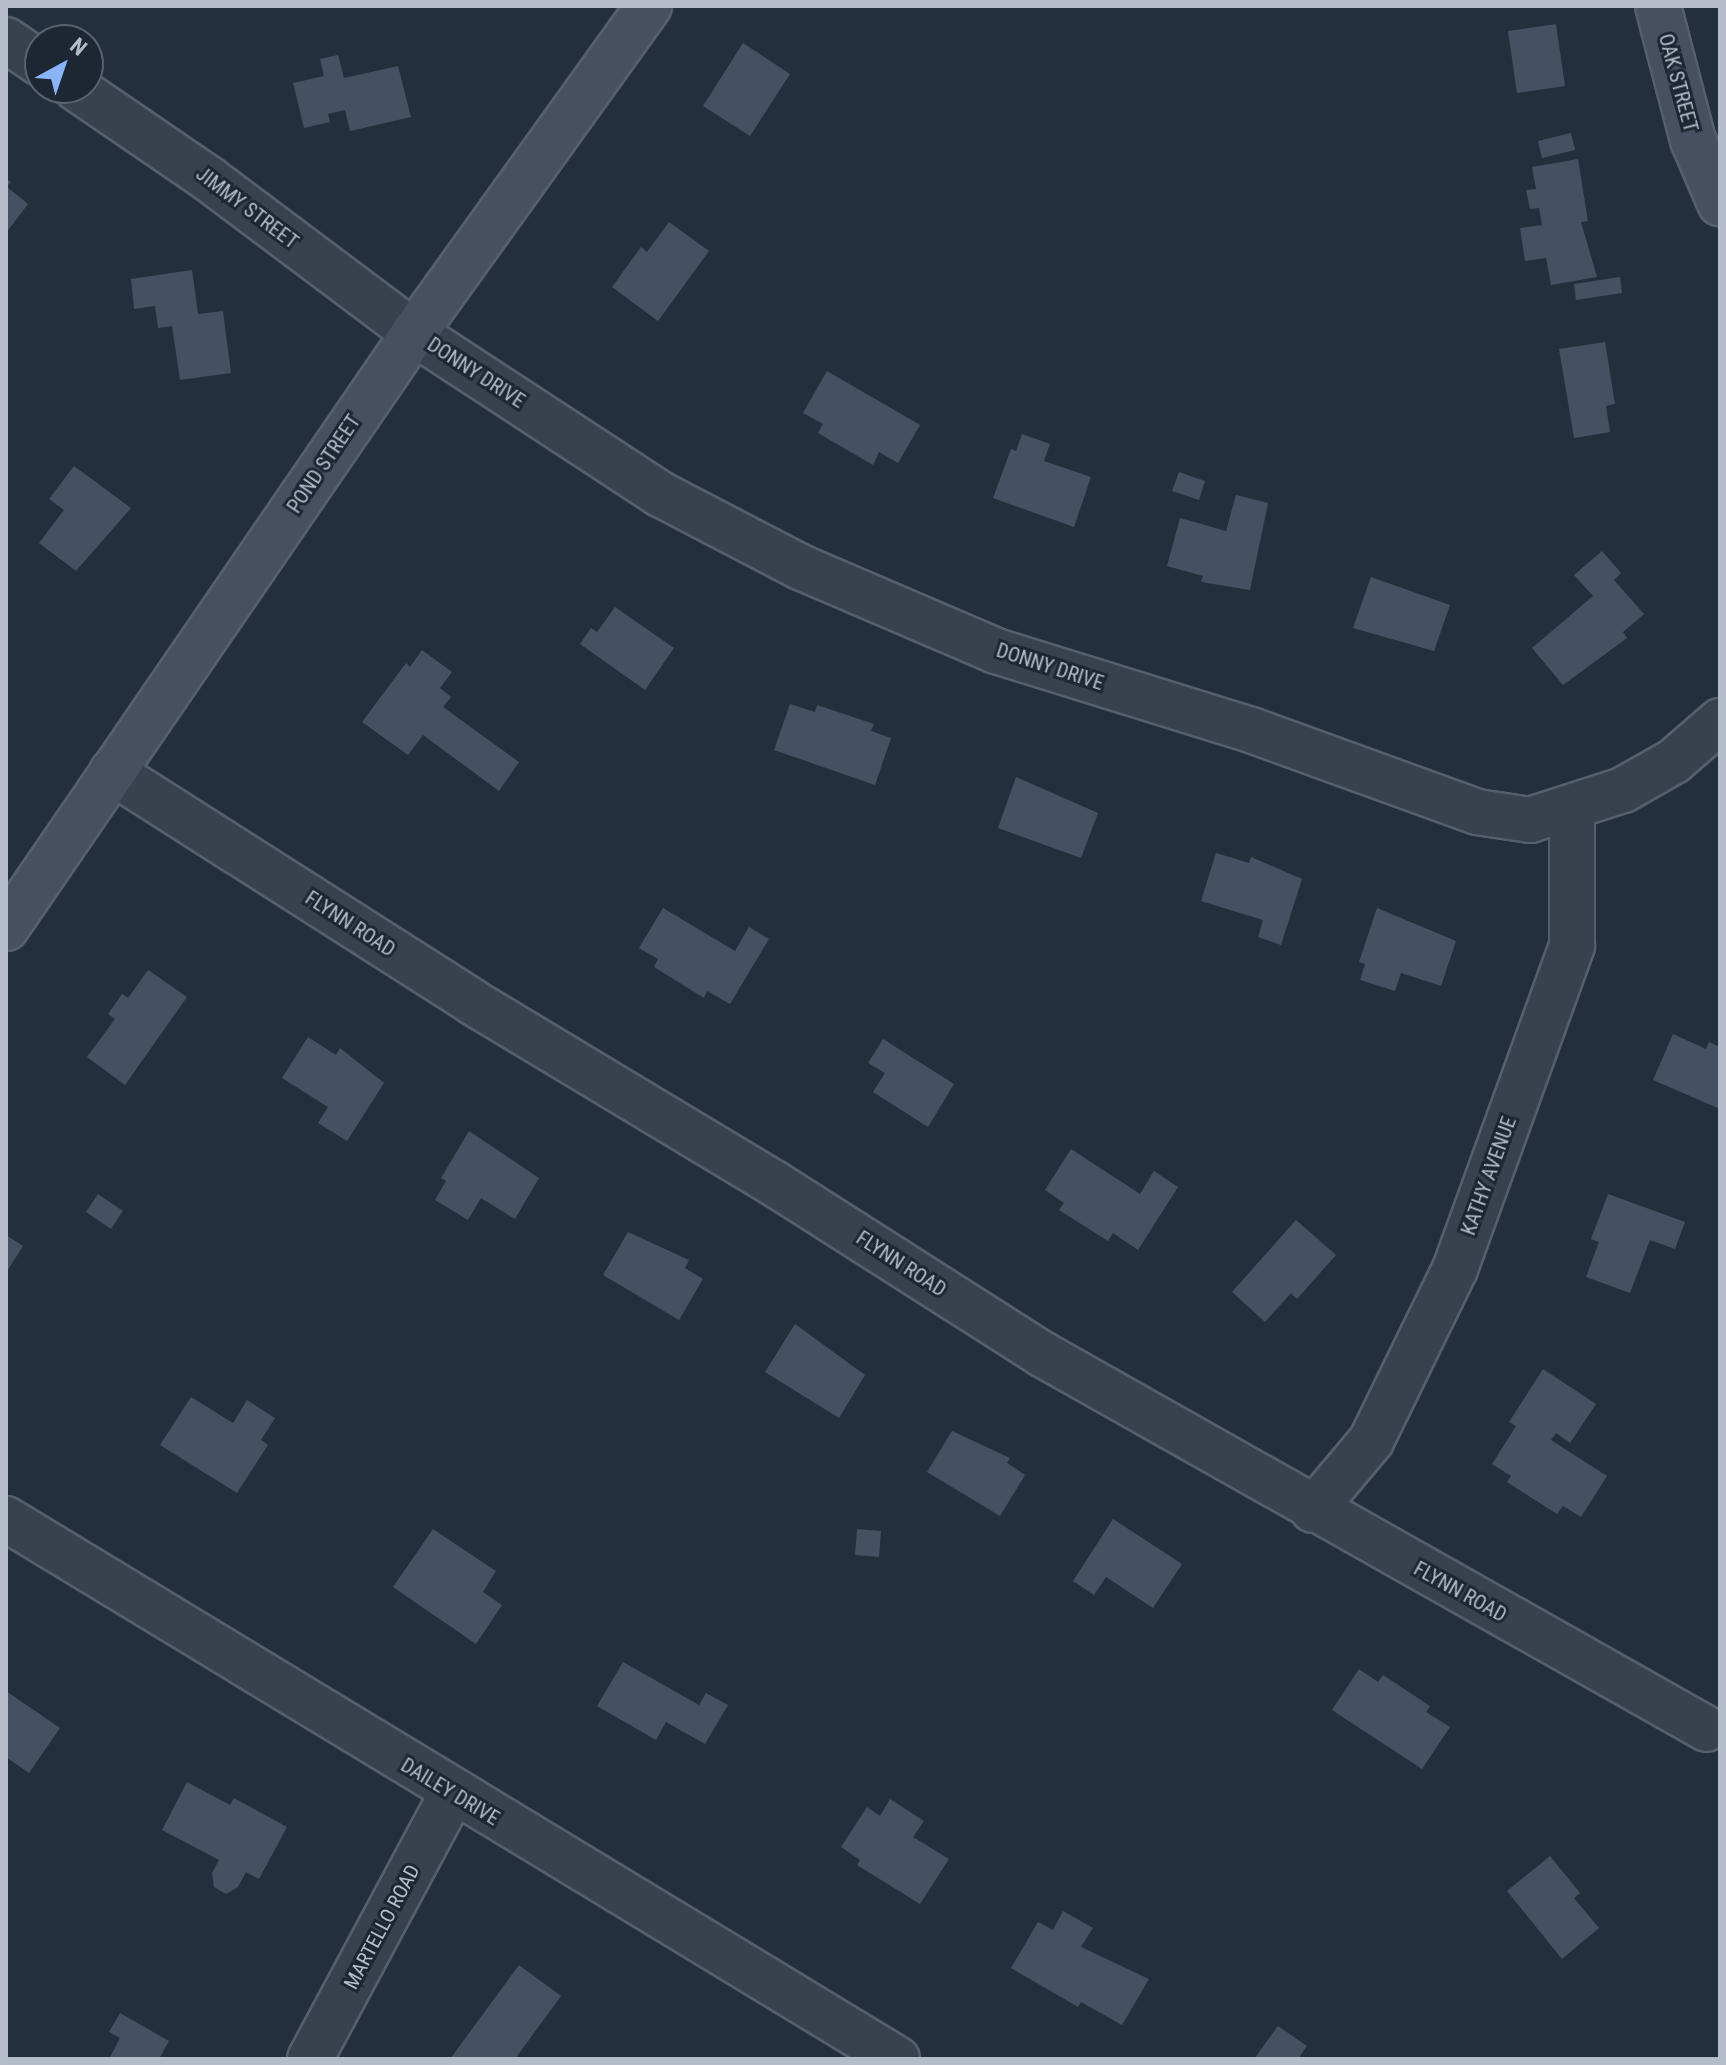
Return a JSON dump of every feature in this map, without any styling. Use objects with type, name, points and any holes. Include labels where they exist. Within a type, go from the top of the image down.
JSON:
[{"type":"main road","name":"POND STREET","points":[[6,928],[414,333],[649,6]]},
{"type":"main road","name":"OAK STREET","points":[[1658,6],[1693,140],[1720,203]]},
{"type":"street","points":[[6,40],[24,52]]},
{"type":"street","name":"JIMMY STREET","points":[[99,104],[209,179],[414,333]]},
{"type":"street","name":"DONNY DRIVE","points":[[414,333],[660,494],[800,567],[996,651],[1251,730],[1477,812],[1530,820],[1572,811],[1674,761],[1720,721]]},
{"type":"street","name":"FLYNN ROAD","points":[[112,772],[474,1003],[772,1182],[1042,1354],[1313,1510],[1707,1729]]},
{"type":"street","name":"KATHY AVENUE","points":[[1313,1510],[1371,1441],[1455,1269],[1572,946],[1572,811]]},
{"type":"street","name":"DAILEY DRIVE","points":[[6,1519],[452,1794],[897,2059]]},
{"type":"street","name":"MARTELLO ROAD","points":[[310,2059],[452,1794]]},
{"type":"building","points":[[1556,24],[1565,86],[1517,93],[1508,31]]},
{"type":"building","points":[[743,43],[790,74],[750,136],[703,106]]},
{"type":"building","points":[[338,55],[344,78],[398,66],[411,117],[350,131],[345,110],[328,114],[330,122],[304,128],[293,83],[324,76],[320,59]]},
{"type":"building","points":[[1571,133],[1575,150],[1542,158],[1538,141]]},
{"type":"building","points":[[1578,159],[1588,221],[1581,222],[1597,277],[1551,285],[1546,258],[1525,261],[1520,228],[1542,225],[1539,208],[1530,209],[1526,190],[1536,189],[1532,167]]},
{"type":"building","points":[[6,178],[11,182],[7,187],[28,204],[6,233]]},
{"type":"building","points":[[669,222],[709,251],[658,321],[612,287],[641,247],[647,252]]},
{"type":"building","points":[[192,270],[198,314],[223,311],[231,373],[180,380],[172,326],[158,328],[155,306],[134,309],[131,279]]},
{"type":"building","points":[[1620,277],[1622,293],[1576,300],[1574,284]]},
{"type":"building","points":[[1605,342],[1615,404],[1606,406],[1610,432],[1574,438],[1559,349]]},
{"type":"building","points":[[827,371],[920,425],[898,463],[879,452],[873,465],[818,433],[823,424],[803,413]]},
{"type":"building","points":[[1022,434],[1050,444],[1044,461],[1091,477],[1074,527],[993,498],[1011,449],[1016,451]]},
{"type":"building","points":[[74,466],[131,508],[76,571],[39,543],[64,510],[49,499]]},
{"type":"building","points":[[1179,472],[1205,481],[1199,500],[1172,491]]},
{"type":"building","points":[[1236,495],[1268,503],[1250,590],[1201,582],[1203,576],[1167,566],[1180,518],[1226,531]]},
{"type":"building","points":[[1602,551],[1621,573],[1614,580],[1644,614],[1623,632],[1627,638],[1563,685],[1532,648],[1593,596],[1574,575]]},
{"type":"building","points":[[1371,577],[1450,605],[1434,651],[1353,628]]},
{"type":"building","points":[[615,607],[674,648],[645,690],[580,644],[591,628],[597,632]]},
{"type":"building","points":[[422,650],[452,672],[440,688],[451,697],[443,707],[519,762],[499,791],[423,735],[408,755],[362,722],[406,663],[410,667]]},
{"type":"building","points":[[790,704],[815,712],[817,705],[874,724],[871,731],[891,738],[875,785],[774,750]]},
{"type":"building","points":[[1016,777],[1098,813],[1081,858],[998,828]]},
{"type":"building","points":[[1216,853],[1249,863],[1251,857],[1302,879],[1281,945],[1258,937],[1263,920],[1201,901]]},
{"type":"building","points":[[663,908],[735,951],[749,927],[769,939],[730,1004],[707,991],[704,998],[654,967],[658,959],[639,948]]},
{"type":"building","points":[[1377,908],[1456,941],[1441,986],[1401,973],[1395,991],[1360,980],[1365,964],[1359,962]]},
{"type":"building","points":[[148,970],[187,997],[125,1085],[87,1057],[115,1019],[108,1014],[122,994],[128,998]]},
{"type":"building","points":[[1673,1034],[1706,1049],[1709,1042],[1720,1047],[1720,1109],[1653,1080]]},
{"type":"building","points":[[308,1037],[336,1055],[340,1048],[384,1083],[347,1141],[318,1123],[328,1107],[282,1078]]},
{"type":"building","points":[[883,1039],[954,1084],[928,1127],[873,1092],[885,1073],[868,1063]]},
{"type":"building","points":[[469,1131],[539,1178],[515,1219],[481,1198],[468,1220],[435,1200],[446,1181],[441,1178]]},
{"type":"building","points":[[1071,1149],[1140,1194],[1154,1171],[1178,1187],[1138,1250],[1113,1233],[1108,1241],[1059,1210],[1064,1203],[1045,1190]]},
{"type":"building","points":[[98,1194],[123,1211],[111,1229],[86,1212]]},
{"type":"building","points":[[1608,1194],[1685,1222],[1675,1249],[1650,1240],[1630,1293],[1586,1277],[1599,1242],[1591,1239]]},
{"type":"building","points":[[1296,1220],[1336,1255],[1297,1299],[1291,1293],[1265,1322],[1232,1292]]},
{"type":"building","points":[[628,1232],[689,1260],[685,1268],[703,1279],[679,1320],[603,1275]]},
{"type":"building","points":[[6,1235],[23,1246],[6,1273]]},
{"type":"building","points":[[795,1324],[865,1375],[839,1418],[765,1372]]},
{"type":"building","points":[[1543,1369],[1596,1404],[1570,1443],[1556,1433],[1551,1440],[1607,1476],[1581,1517],[1563,1506],[1557,1514],[1507,1482],[1511,1476],[1492,1464],[1516,1426],[1509,1422]]},
{"type":"building","points":[[191,1397],[233,1423],[247,1400],[275,1418],[261,1440],[268,1445],[237,1493],[160,1445]]},
{"type":"building","points":[[952,1431],[1010,1458],[1007,1463],[1025,1475],[1000,1516],[927,1472]]},
{"type":"building","points":[[1113,1519],[1182,1564],[1153,1608],[1106,1577],[1094,1595],[1073,1581]]},
{"type":"building","points":[[433,1529],[496,1571],[483,1592],[502,1605],[476,1644],[393,1587]]},
{"type":"building","points":[[857,1529],[881,1531],[879,1557],[855,1555]]},
{"type":"building","points":[[623,1662],[699,1705],[706,1693],[728,1705],[705,1744],[666,1722],[656,1740],[597,1706]]},
{"type":"building","points":[[1359,1669],[1378,1682],[1383,1675],[1430,1706],[1426,1712],[1450,1727],[1422,1769],[1332,1710]]},
{"type":"building","points":[[6,1691],[60,1728],[29,1773],[6,1757]]},
{"type":"building","points":[[187,1782],[230,1805],[234,1798],[287,1827],[259,1879],[246,1872],[238,1887],[226,1894],[214,1887],[212,1873],[219,1860],[162,1830]]},
{"type":"building","points":[[890,1799],[924,1821],[913,1837],[949,1859],[920,1904],[857,1865],[860,1860],[841,1847],[867,1807],[880,1816]]},
{"type":"building","points":[[1550,1856],[1580,1893],[1574,1898],[1599,1928],[1562,1959],[1507,1891]]},
{"type":"building","points":[[1063,1911],[1093,1928],[1081,1947],[1149,1979],[1122,2025],[1081,2002],[1078,2007],[1011,1968],[1038,1922],[1053,1930]]},
{"type":"building","points":[[519,1965],[561,1996],[515,2059],[450,2059]]},
{"type":"building","points":[[120,2013],[169,2041],[159,2059],[109,2059],[120,2038],[109,2032]]},
{"type":"building","points":[[1278,2026],[1307,2046],[1298,2059],[1254,2059]]}]
